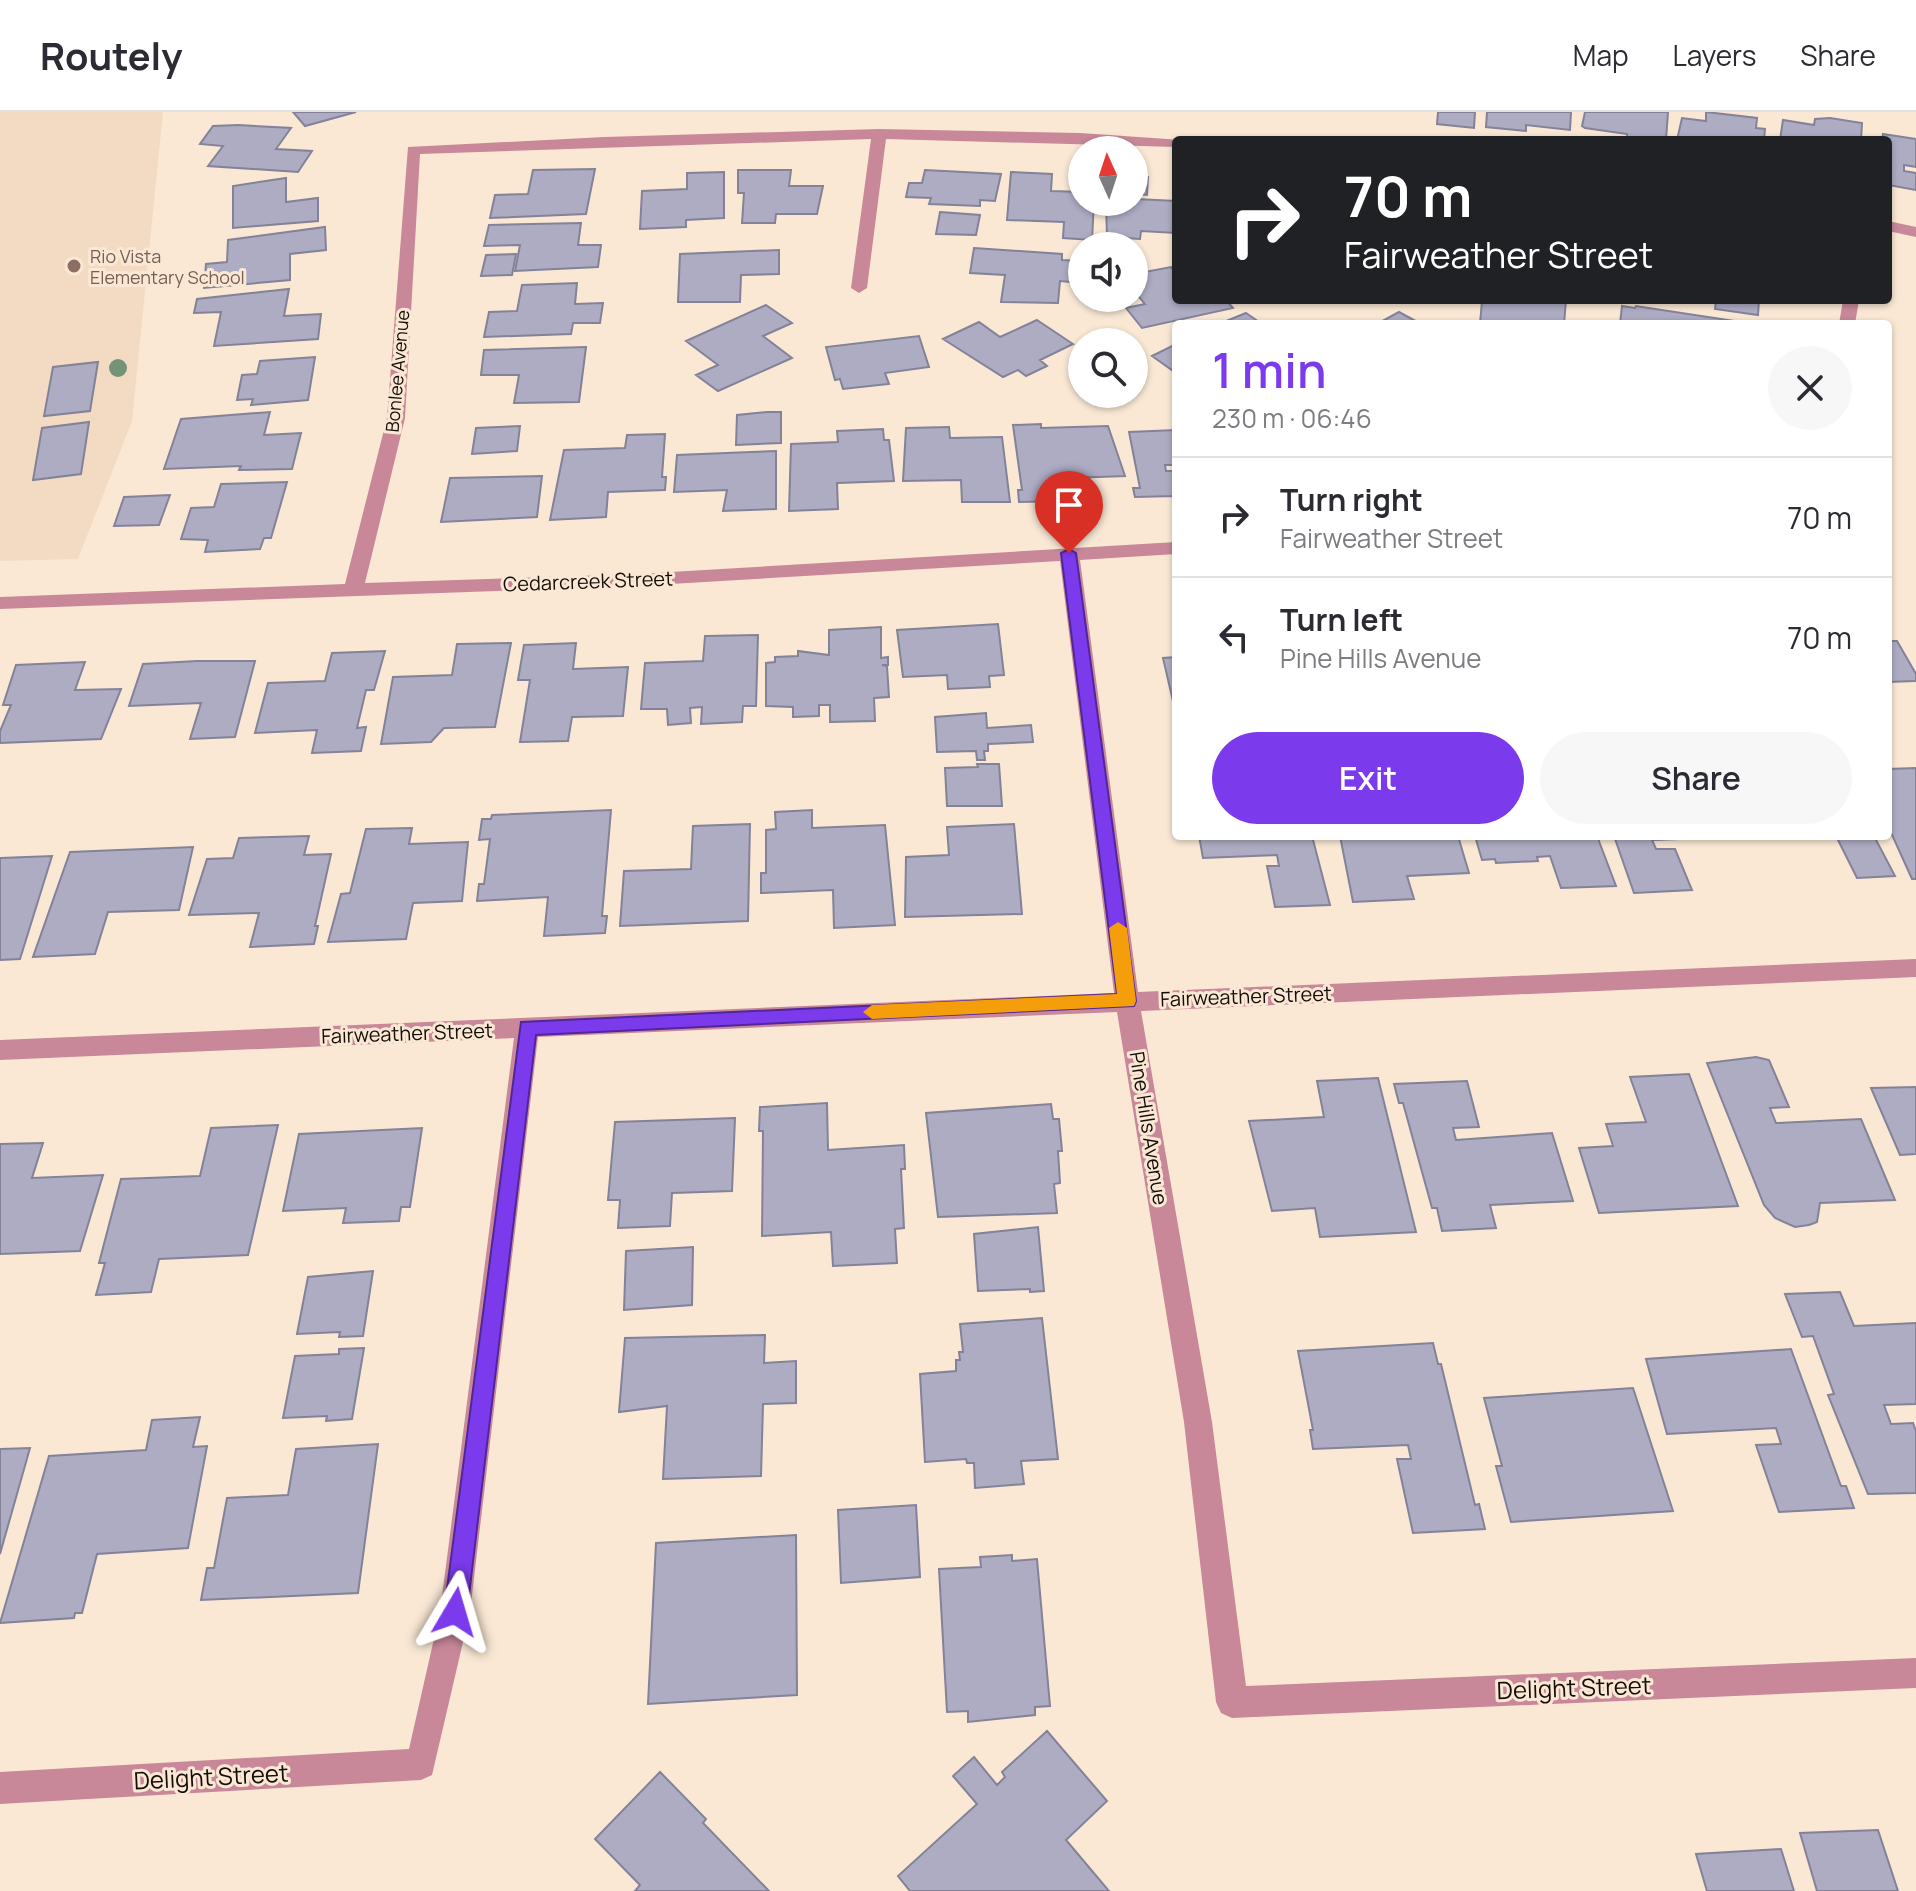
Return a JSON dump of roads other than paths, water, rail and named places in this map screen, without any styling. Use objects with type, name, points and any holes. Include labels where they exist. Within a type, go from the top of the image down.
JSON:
[{"type":"street","points":[[859,288],[879,134],[1087,137],[1172,142]]},
{"type":"street","name":"Bonlee Avenue","points":[[354,588],[396,418],[413,150],[693,136],[879,134]]},
{"type":"street","points":[[1892,227],[1916,232]]},
{"type":"street","name":"Cedarcreek Street","points":[[0,603],[637,580],[1172,548]]},
{"type":"street","name":"Pine Hills Avenue","points":[[1069,553],[1127,1001],[1198,1422],[1232,1702]]},
{"type":"street","name":"Fairweather Street","points":[[0,1050],[1916,968]]},
{"type":"street","name":"Delight Street","points":[[0,1788],[421,1764],[455,1612],[527,1028]]},
{"type":"street","name":"Delight Street","points":[[1232,1702],[1916,1673]]},
{"type":"place","name":"Rio Vista Elementary School","points":[[74,266]]}]
